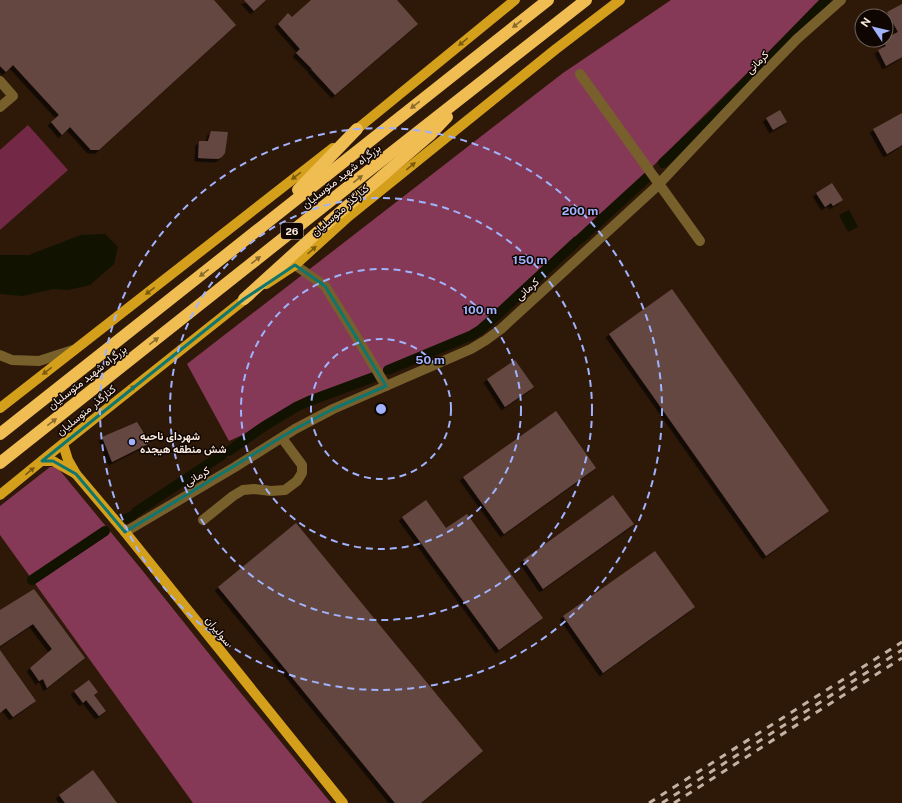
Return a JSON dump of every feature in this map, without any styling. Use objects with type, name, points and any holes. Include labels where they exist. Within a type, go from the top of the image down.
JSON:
[{"type":"highway","name":"بزرگراه شهید متوسلیان","points":[[0,434],[548,0]]},
{"type":"highway","name":"بزرگراه شهید متوسلیان","points":[[0,463],[586,0]]},
{"type":"highway","points":[[244,299],[331,220],[431,134],[469,92]]},
{"type":"highway","points":[[262,226],[357,129]]},
{"type":"main road","points":[[0,408],[357,129],[515,0]]},
{"type":"main road","name":"کنارگذر متوسلیان","points":[[0,495],[244,299],[296,265],[349,216],[556,49],[620,0]]},
{"type":"main road","points":[[63,444],[68,460],[76,474]]},
{"type":"main road","points":[[42,461],[53,461],[76,474]]},
{"type":"main road","name":"سولیران","points":[[76,474],[125,532],[343,803]]},
{"type":"street","name":"کرمانی","points":[[125,532],[333,409],[471,349],[486,340],[507,324],[659,183],[797,39],[841,0]]},
{"type":"street","points":[[580,74],[700,240]]},
{"type":"street","points":[[0,81],[13,96],[0,107]]},
{"type":"street","points":[[296,265],[325,286],[386,386]]},
{"type":"street","points":[[0,354],[12,360],[39,361],[73,350]]},
{"type":"street","points":[[203,520],[232,496],[243,490],[285,490],[297,481],[302,473],[302,465],[282,438]]},
{"type":"highlighted area","points":[[295,265],[325,286],[386,386],[333,409],[295,429],[125,532],[76,474],[53,461],[42,461],[244,299]]},
{"type":"shaded area","points":[[671,0],[821,0],[651,168],[478,329],[229,441],[187,364],[563,73]]},
{"type":"shaded area","points":[[28,125],[68,170],[0,230],[0,150]]},
{"type":"shaded area","points":[[849,210],[858,227],[848,232],[839,215]]},
{"type":"shaded area","points":[[105,234],[118,247],[114,264],[90,285],[68,290],[53,289],[23,296],[0,294],[0,255],[29,255],[81,235]]},
{"type":"shaded area","points":[[50,467],[57,467],[331,803],[193,803],[0,535],[0,506]]},
{"type":"building","points":[[0,0],[214,0],[236,25],[99,150],[91,150],[70,127],[62,135],[51,122],[59,115],[13,65],[6,72],[0,66]]},
{"type":"building","points":[[244,0],[266,0],[254,11]]},
{"type":"building","points":[[311,0],[397,0],[418,24],[335,95],[296,53],[300,49],[278,24],[288,13],[292,17]]},
{"type":"building","points":[[902,4],[902,57],[886,66],[878,50],[882,48],[894,48],[894,34],[898,32],[894,25],[894,8]]},
{"type":"building","points":[[780,110],[787,122],[773,130],[766,118]]},
{"type":"building","points":[[902,113],[902,145],[887,154],[873,129]]},
{"type":"building","points":[[211,131],[228,132],[225,153],[218,159],[198,158],[199,141],[208,141]]},
{"type":"building","points":[[832,183],[843,200],[833,206],[831,203],[825,207],[816,193]]},
{"type":"building","points":[[672,289],[829,511],[766,556],[609,334]]},
{"type":"building","points":[[515,360],[534,387],[505,407],[487,379]]},
{"type":"building","points":[[556,411],[596,468],[504,534],[463,477]]},
{"type":"building","points":[[137,422],[150,443],[112,462],[102,437]]},
{"type":"building","points":[[613,495],[634,524],[543,589],[523,560]]},
{"type":"building","points":[[426,500],[446,528],[467,514],[543,618],[499,650],[402,517]]},
{"type":"building","points":[[296,523],[483,751],[421,803],[395,803],[218,587]]},
{"type":"building","points":[[655,551],[695,607],[603,673],[563,616]]},
{"type":"building","points":[[34,589],[85,658],[47,688],[43,679],[39,681],[30,668],[52,649],[33,624],[0,646],[0,610]]},
{"type":"building","points":[[0,650],[36,701],[13,717],[6,708],[0,713]]},
{"type":"building","points":[[89,680],[98,692],[94,695],[106,711],[99,716],[86,700],[83,703],[74,691]]},
{"type":"building","points":[[93,770],[117,803],[65,803],[59,795]]},
{"type":"waterway","points":[[663,163],[713,116],[826,0]]},
{"type":"waterway","points":[[580,239],[652,173]]},
{"type":"waterway","points":[[388,370],[472,335],[480,330],[577,241]]},
{"type":"waterway","points":[[229,451],[263,427],[296,407],[374,377]]},
{"type":"waterway","points":[[136,512],[222,455]]},
{"type":"waterway","points":[[123,520],[132,516]]},
{"type":"waterway","points":[[32,580],[105,531]]},
{"type":"railway","points":[[649,803],[902,642]]},
{"type":"railway","points":[[662,803],[902,650]]},
{"type":"railway","points":[[674,803],[902,658]]},
{"type":"place","name":"شهردای ناحیه شش منطقه هیجده","points":[[132,442]]}]
